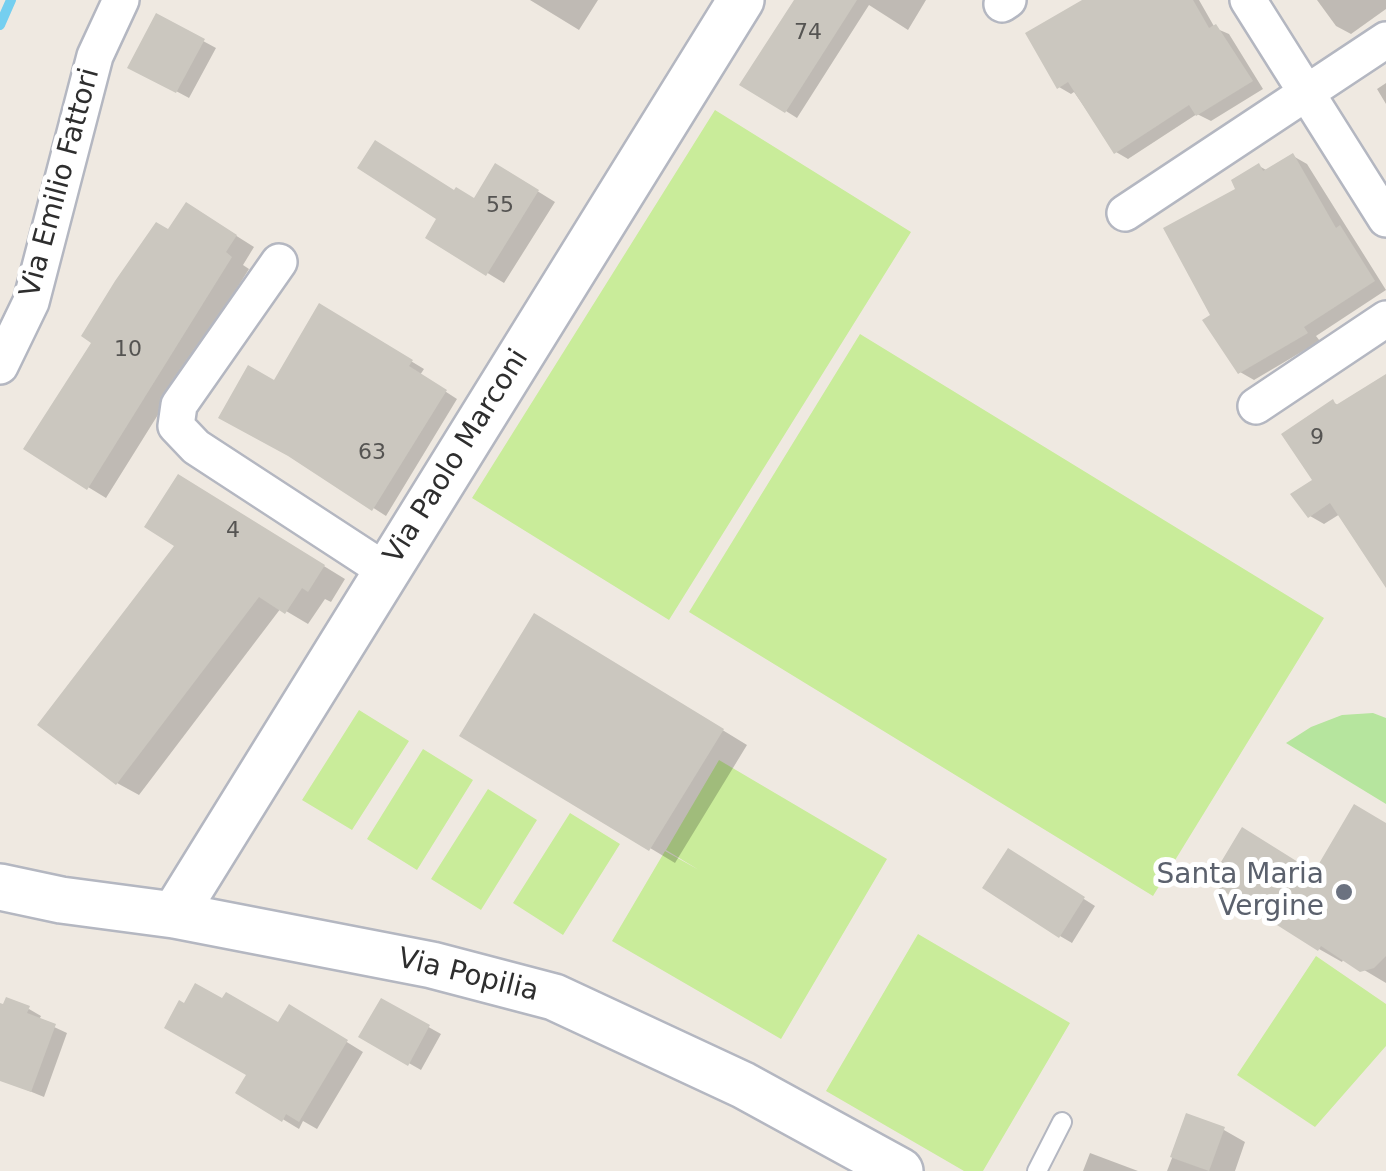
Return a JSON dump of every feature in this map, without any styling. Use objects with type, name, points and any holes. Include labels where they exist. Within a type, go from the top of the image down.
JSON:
[{"type":"street","name":"Via Emilio Fattori","points":[[0,366],[31,302],[95,56],[122,0]]},
{"type":"street","name":"Via Paolo Marconi","points":[[174,915],[740,0]]},
{"type":"street","points":[[1248,0],[1386,219]]},
{"type":"street","points":[[1125,213],[1386,40]]},
{"type":"street","points":[[279,262],[180,405],[176,426],[196,447],[386,571]]},
{"type":"street","points":[[1256,406],[1386,319]]},
{"type":"street","name":"Via Popilia","points":[[0,888],[174,915],[432,965],[554,997],[743,1085],[900,1171]]},
{"type":"lane","points":[[1037,1171],[1062,1122]]},
{"type":"green space","points":[[715,110],[911,232],[669,620],[472,498]]},
{"type":"green space","points":[[860,334],[1324,618],[1153,896],[689,612]]},
{"type":"green space","points":[[359,710],[409,741],[352,830],[302,800]]},
{"type":"green space","points":[[1373,713],[1386,718],[1386,804],[1286,743],[1311,727],[1342,715]]},
{"type":"green space","points":[[423,749],[473,780],[417,870],[367,839]]},
{"type":"green space","points":[[719,760],[887,859],[781,1039],[612,941],[665,851],[699,870],[666,850]]},
{"type":"green space","points":[[488,789],[537,820],[481,910],[431,879]]},
{"type":"green space","points":[[570,813],[620,844],[563,935],[513,903]]},
{"type":"green space","points":[[918,934],[1070,1023],[983,1171],[964,1171],[826,1091]]},
{"type":"green space","points":[[1316,956],[1386,1004],[1386,1046],[1315,1127],[1237,1075]]},
{"type":"building","points":[[794,0],[857,0],[785,113],[739,85]]},
{"type":"building","points":[[1082,0],[1193,0],[1209,28],[1216,24],[1253,81],[1196,116],[1189,105],[1114,154],[1068,82],[1057,89],[1025,33]]},
{"type":"building","points":[[156,13],[205,39],[176,93],[127,68]]},
{"type":"building","points":[[375,140],[454,190],[456,187],[474,198],[495,163],[539,190],[486,276],[425,238],[436,219],[357,168]]},
{"type":"building","points":[[1293,153],[1336,228],[1340,225],[1375,281],[1304,327],[1308,333],[1238,374],[1202,320],[1210,315],[1163,228],[1235,189],[1231,180],[1259,163],[1263,171]]},
{"type":"building","points":[[186,202],[237,235],[226,252],[232,257],[87,490],[23,449],[91,343],[81,336],[115,281],[156,222],[168,229]]},
{"type":"building","points":[[319,303],[413,360],[409,366],[447,390],[372,511],[288,456],[218,418],[248,365],[274,380]]},
{"type":"building","points":[[1386,374],[1386,588],[1330,503],[1308,518],[1290,494],[1312,480],[1281,434],[1333,399],[1336,405]]},
{"type":"building","points":[[178,474],[325,565],[308,592],[302,588],[285,614],[259,597],[116,785],[37,725],[174,546],[144,527]]},
{"type":"building","points":[[534,613],[724,729],[649,851],[459,736]]},
{"type":"building","name":"Santa Maria Vergine","points":[[1354,804],[1386,823],[1386,956],[1374,968],[1360,972],[1321,946],[1318,951],[1209,882],[1242,827],[1314,872]]},
{"type":"building","points":[[1008,848],[1085,897],[1059,938],[982,888]]},
{"type":"building","points":[[195,983],[222,998],[226,992],[278,1022],[289,1004],[348,1040],[299,1122],[286,1114],[282,1122],[235,1093],[246,1075],[164,1028],[179,1000],[184,1003]]},
{"type":"building","points":[[6,997],[30,1006],[27,1013],[56,1024],[31,1092],[0,1081],[0,1003]]},
{"type":"building","points":[[381,998],[430,1025],[408,1066],[358,1037]]},
{"type":"building","points":[[1186,1113],[1225,1127],[1209,1171],[1170,1157]]},
{"type":"waterway","points":[[0,25],[11,0]]},
{"type":"place","name":"Santa Maria Vergine","points":[[1344,892]]}]
